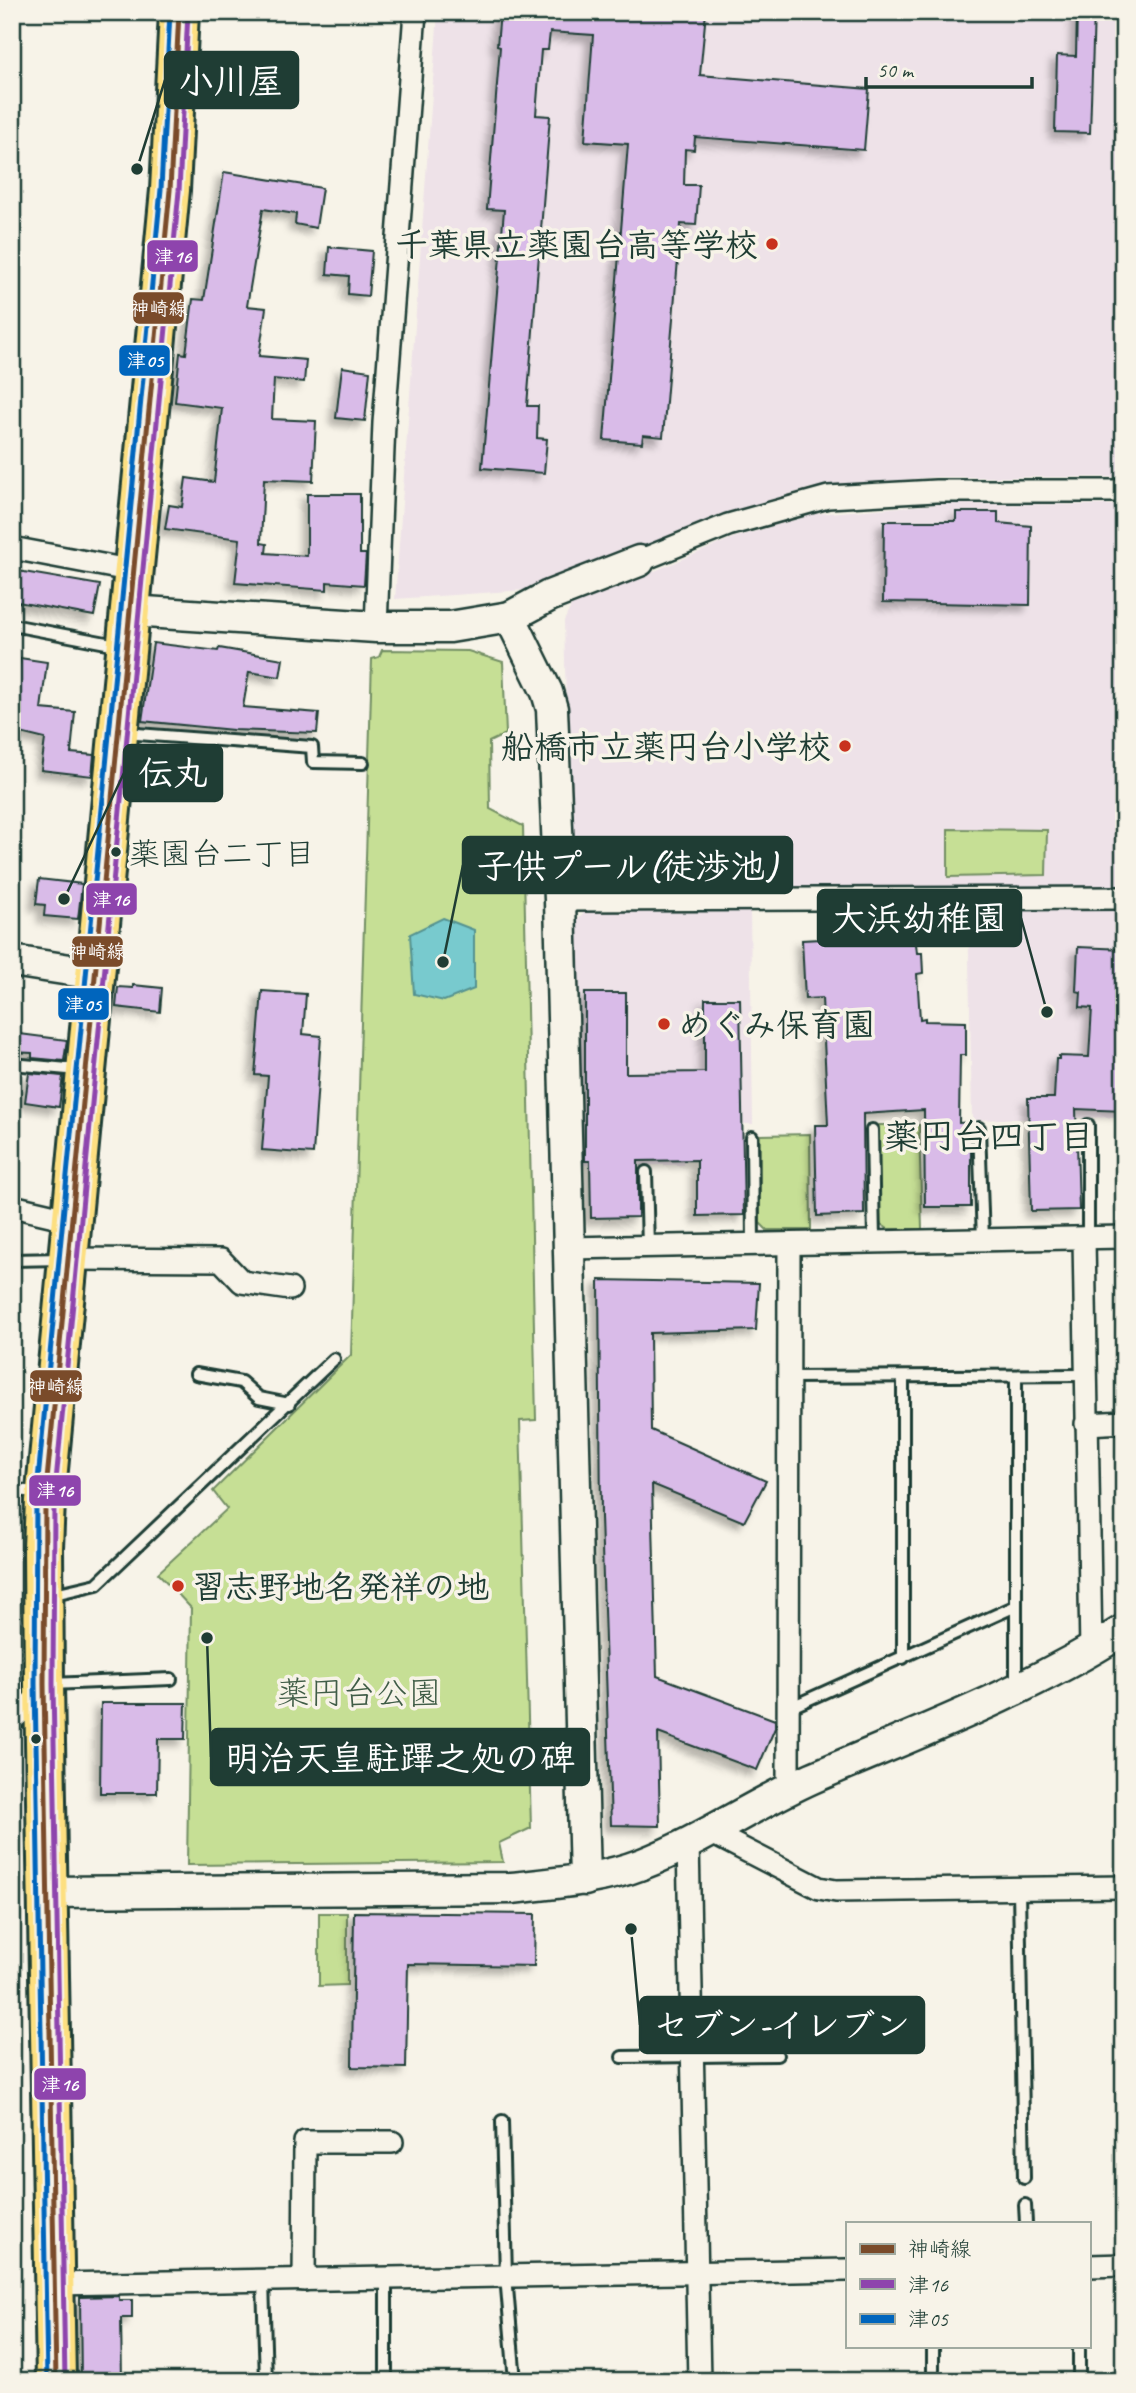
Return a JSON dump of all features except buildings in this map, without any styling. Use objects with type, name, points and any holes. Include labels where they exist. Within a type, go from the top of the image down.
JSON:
[{"type":"highway","points":[[56,2381],[43,1548],[29,1491],[69,1259],[170,190],[179,12]]},
{"type":"street","points":[[376,627],[383,423],[415,12]]},
{"type":"street","points":[[129,629],[450,627],[510,617],[549,596],[727,525],[828,497],[936,491],[1124,491]]},
{"type":"street","points":[[12,548],[134,571]]},
{"type":"street","points":[[510,617],[547,692],[552,709],[560,900],[585,1880]]},
{"type":"street","points":[[560,900],[1124,898]]},
{"type":"street","points":[[12,961],[96,974]]},
{"type":"street","points":[[12,1206],[72,1220]]},
{"type":"street","points":[[568,1248],[1124,1237]]},
{"type":"street","points":[[1086,1238],[1085,1375],[1091,1651]]},
{"type":"street","points":[[788,1789],[789,1244]]},
{"type":"street","points":[[69,1259],[221,1260],[242,1282],[290,1289]]},
{"type":"street","points":[[1086,1424],[1124,1422]]},
{"type":"street","points":[[48,1892],[512,1888],[585,1880],[641,1865],[788,1789],[1016,1689],[1091,1651],[1124,1630]]},
{"type":"street","points":[[12,1720],[44,1688]]},
{"type":"street","points":[[698,1836],[819,1888],[835,1891],[1123,1887]]},
{"type":"street","points":[[698,1836],[692,2056],[699,2381]]},
{"type":"street","points":[[304,2280],[305,2142],[392,2141]]},
{"type":"street","points":[[1090,2266],[1124,2265]]},
{"type":"street","points":[[54,2284],[846,2270]]},
{"type":"lane","points":[[12,625],[129,629]]},
{"type":"lane","points":[[119,732],[312,747],[313,762],[363,763]]},
{"type":"lane","points":[[12,1064],[86,1071]]},
{"type":"lane","points":[[1086,1238],[1088,1125]]},
{"type":"lane","points":[[979,1128],[983,1240]]},
{"type":"lane","points":[[872,1130],[874,1242]]},
{"type":"lane","points":[[752,1137],[753,1245]]},
{"type":"lane","points":[[646,1172],[648,1247]]},
{"type":"lane","points":[[12,1260],[69,1259]]},
{"type":"lane","points":[[43,1597],[97,1584],[334,1359]]},
{"type":"lane","points":[[197,1374],[241,1382],[260,1398],[289,1404]]},
{"type":"lane","points":[[789,1377],[1085,1375]]},
{"type":"lane","points":[[1016,1376],[1016,1689]]},
{"type":"lane","points":[[902,1377],[902,1658]]},
{"type":"lane","points":[[788,1709],[1016,1606]]},
{"type":"lane","points":[[44,1688],[171,1679]]},
{"type":"lane","points":[[1123,1887],[1124,1957]]},
{"type":"lane","points":[[1019,1889],[1024,2178]]},
{"type":"lane","points":[[621,2057],[777,2055]]},
{"type":"lane","points":[[502,2121],[506,2276],[515,2381]]},
{"type":"lane","points":[[1025,2205],[1026,2222]]},
{"type":"lane","points":[[386,2278],[386,2381]]},
{"type":"lane","points":[[263,2281],[265,2381]]},
{"type":"lane","points":[[933,2348],[933,2381]]},
{"type":"lane","points":[[1079,2348],[1079,2381]]},
{"type":"shaded area","name":"千葉県立薬園台高等学校","points":[[438,12],[1124,12],[1124,477],[935,477],[811,488],[721,514],[540,589],[395,599]]},
{"type":"shaded area","name":"船橋市立薬円台小学校","points":[[939,504],[1124,505],[1124,888],[584,890],[570,871],[564,621],[571,606],[733,538],[815,514]]},
{"type":"shaded area","points":[[1124,904],[1124,1117],[972,1120],[968,906]]},
{"type":"shaded area","name":"めぐみ保育園","points":[[750,910],[753,1124],[683,1123],[684,1165],[581,1165],[573,925],[585,911]]},
{"type":"green space","name":"薬円台公園","points":[[382,650],[468,651],[503,662],[506,734],[489,742],[490,809],[523,826],[536,1420],[520,1421],[531,1828],[499,1843],[503,1862],[187,1865],[191,1608],[158,1573],[227,1509],[213,1491],[351,1355],[372,659],[379,657]]},
{"type":"green space","points":[[948,829],[1047,830],[1046,875],[948,877]]},
{"type":"green space","points":[[879,1125],[919,1125],[922,1229],[888,1229],[878,1222]]},
{"type":"green space","points":[[810,1134],[811,1230],[767,1230],[760,1223],[760,1135]]},
{"type":"green space","points":[[319,1913],[347,1913],[347,1985],[319,1986]]},
{"type":"water","points":[[443,918],[474,930],[474,989],[444,1001],[414,994],[410,934]]},
{"type":"transit line","name":"津05","points":[[47,2381],[35,1684],[36,1501],[161,189],[170,12]]},
{"type":"transit line","name":"神崎線","points":[[56,2381],[44,1684],[45,1501],[170,190],[179,12]]},
{"type":"transit line","name":"津16","points":[[65,2381],[53,1684],[54,1502],[179,191],[188,12]]},
{"type":"place","name":"小川屋","points":[[137,169]]},
{"type":"place","name":"千葉県立薬園台高等学校","points":[[772,244]]},
{"type":"place","name":"船橋市立薬円台小学校","points":[[845,746]]},
{"type":"place","name":"薬園台二丁目","points":[[116,852]]},
{"type":"place","name":"伝丸","points":[[64,899]]},
{"type":"place","name":"子供プール(徒渉池)","points":[[443,962]]},
{"type":"place","name":"大浜幼稚園","points":[[1047,1012]]},
{"type":"place","name":"めぐみ保育園","points":[[664,1024]]},
{"type":"place","name":"習志野地名発祥の地","points":[[178,1586]]},
{"type":"place","name":"明治天皇駐蹕之処の碑","points":[[207,1638]]},
{"type":"place","name":"セブン-イレブン","points":[[631,1929]]},
{"type":"district","name":"薬円台四丁目","points":[[989,1136]]}]
